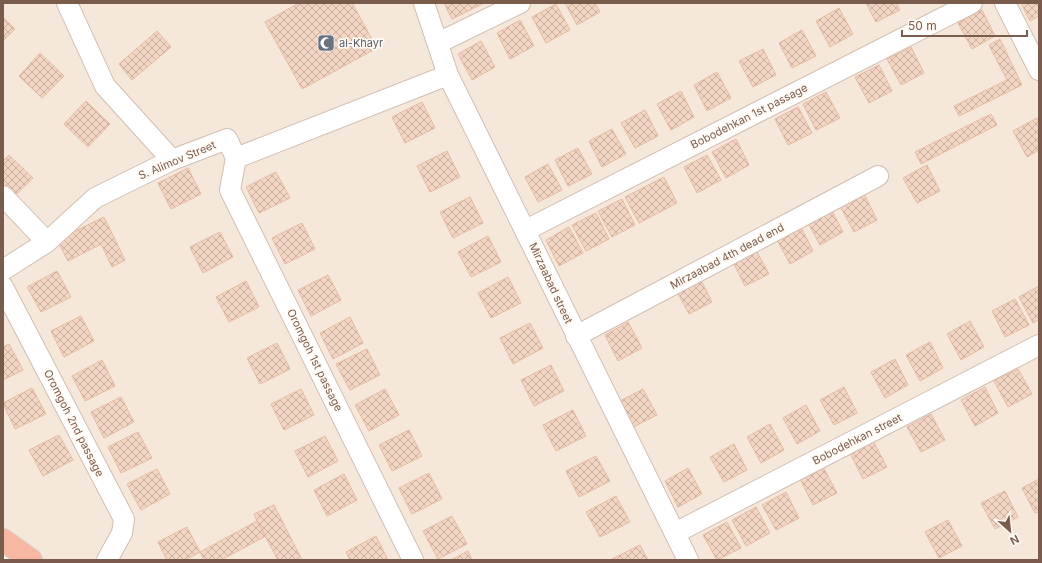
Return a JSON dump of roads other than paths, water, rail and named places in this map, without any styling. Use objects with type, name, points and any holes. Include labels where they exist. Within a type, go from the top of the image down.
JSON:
[{"type":"highway","points":[[3,540],[32,560]]},
{"type":"street","points":[[67,3],[105,86],[172,160]]},
{"type":"street","name":"Mirzaabad street","points":[[424,3],[448,75],[688,560]]},
{"type":"street","points":[[438,43],[520,3]]},
{"type":"street","name":"Bobodehkan 1st passage","points":[[526,230],[972,3]]},
{"type":"street","points":[[1005,3],[1039,70]]},
{"type":"street","points":[[236,158],[448,75]]},
{"type":"street","name":"S. Alimov Street","points":[[3,270],[47,242],[95,198],[172,160],[227,139],[236,158]]},
{"type":"street","name":"Oromgoh 1st passage","points":[[236,158],[230,190],[413,560]]},
{"type":"street","name":"Mirzaabad 4th dead end","points":[[576,336],[878,176]]},
{"type":"street","points":[[3,196],[47,242]]},
{"type":"street","name":"Oromgoh 2nd passage","points":[[3,286],[124,519],[122,533],[107,560]]},
{"type":"street","name":"Bobodehkan street","points":[[675,533],[1039,345]]},
{"type":"place","name":"al-Khayr","points":[[326,43]]}]
